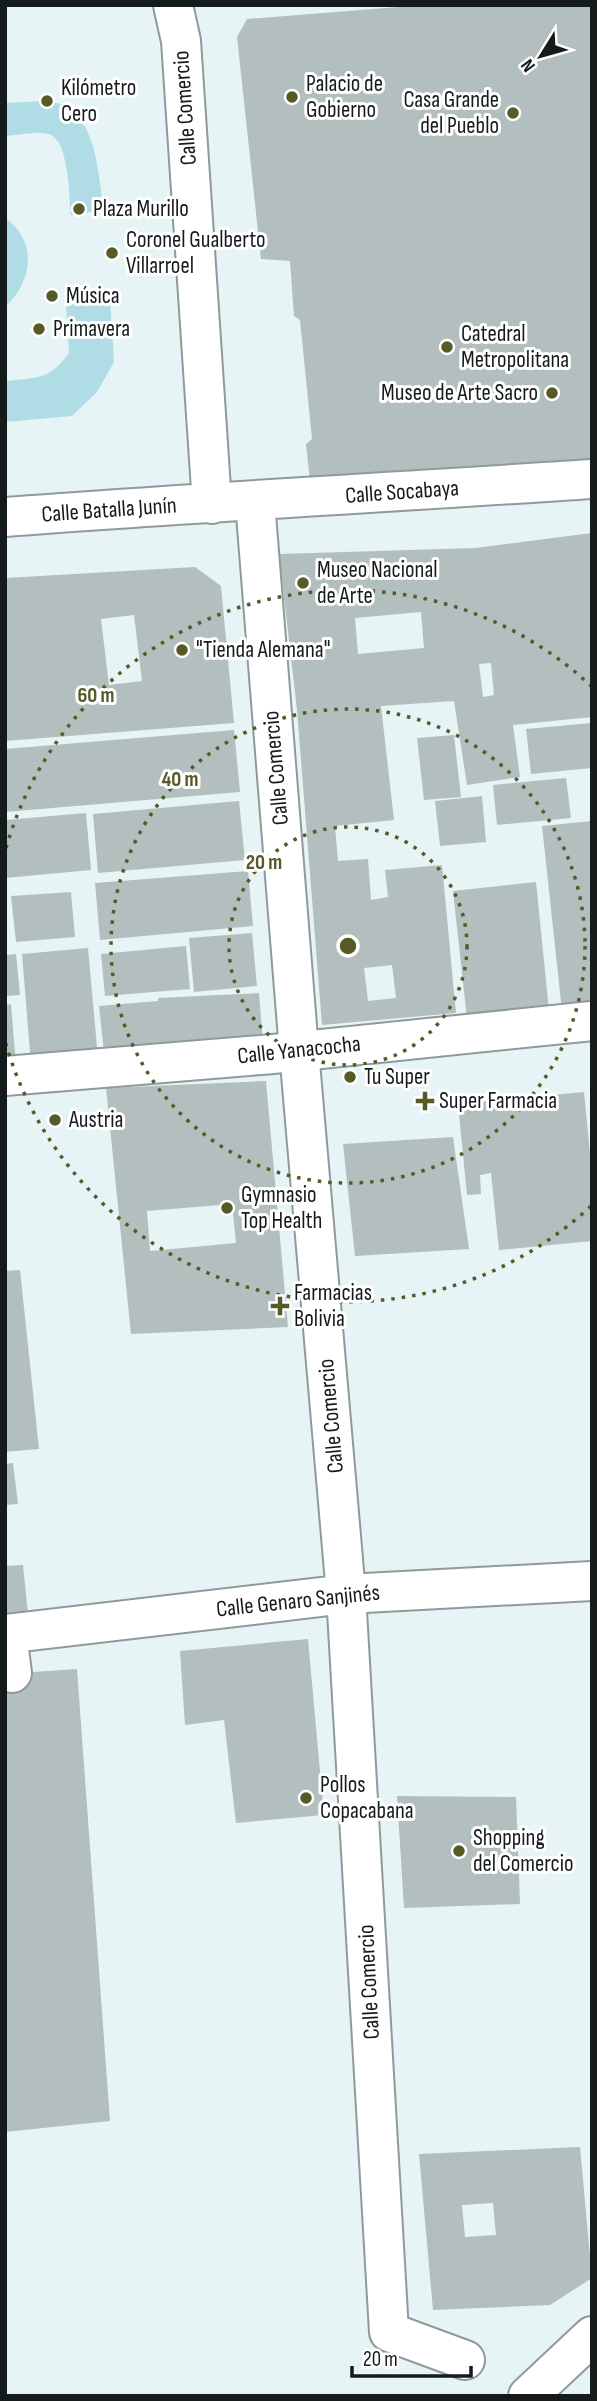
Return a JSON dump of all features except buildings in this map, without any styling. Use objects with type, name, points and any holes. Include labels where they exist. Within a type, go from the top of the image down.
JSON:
[{"type":"street","name":"Calle Comercio","points":[[173,5],[181,41],[212,504]]},
{"type":"street","name":"Calle Socabaya","points":[[212,504],[592,479]]},
{"type":"street","name":"Calle Comercio","points":[[255,502],[346,1594],[389,2332],[465,2360]]},
{"type":"street","name":"Calle Batalla Junín","points":[[5,517],[212,504]]},
{"type":"street","name":"Calle Yanacocha","points":[[5,1076],[299,1051],[592,1021]]},
{"type":"street","name":"Calle Genaro Sanjinés","points":[[6,1634],[346,1594],[592,1581]]},
{"type":"street","points":[[6,1634],[12,1673]]},
{"type":"street","points":[[528,2396],[592,2336]]},
{"type":"shaded area","points":[[47,101],[64,106],[76,115],[86,128],[96,160],[104,210],[71,215],[67,170],[56,138],[39,133],[5,136],[5,103]]},
{"type":"shaded area","points":[[5,218],[16,227],[23,238],[28,262],[21,286],[5,307]]},
{"type":"shaded area","points":[[110,301],[114,362],[97,392],[72,416],[5,422],[5,381],[34,378],[49,373],[69,353],[66,305]]},
{"type":"place","name":"Palacio de Gobierno","points":[[292,97]]},
{"type":"place","name":"Kilómetro Cero","points":[[47,101]]},
{"type":"place","name":"Casa Grande del Pueblo","points":[[513,113]]},
{"type":"place","name":"Plaza Murillo","points":[[79,209]]},
{"type":"place","name":"Coronel Gualberto Villarroel","points":[[112,253]]},
{"type":"place","name":"Música","points":[[52,296]]},
{"type":"place","name":"Primavera","points":[[39,329]]},
{"type":"place","name":"Catedral Metropolitana","points":[[447,347]]},
{"type":"place","name":"Museo de Arte Sacro","points":[[552,393]]},
{"type":"place","name":"Museo Nacional de Arte","points":[[303,583]]},
{"type":"place","name":"\"Tienda Alemana\"","points":[[182,650]]},
{"type":"place","name":"Tu Super","points":[[350,1077]]},
{"type":"place","name":"Super Farmacia","points":[[425,1101]]},
{"type":"place","name":"Austria","points":[[55,1120]]},
{"type":"place","name":"Gymnasio Top Health","points":[[227,1208]]},
{"type":"place","name":"Farmacias Bolivia","points":[[280,1306]]},
{"type":"place","name":"Pollos Copacabana","points":[[306,1798]]},
{"type":"place","name":"Shopping del Comercio","points":[[459,1851]]}]
